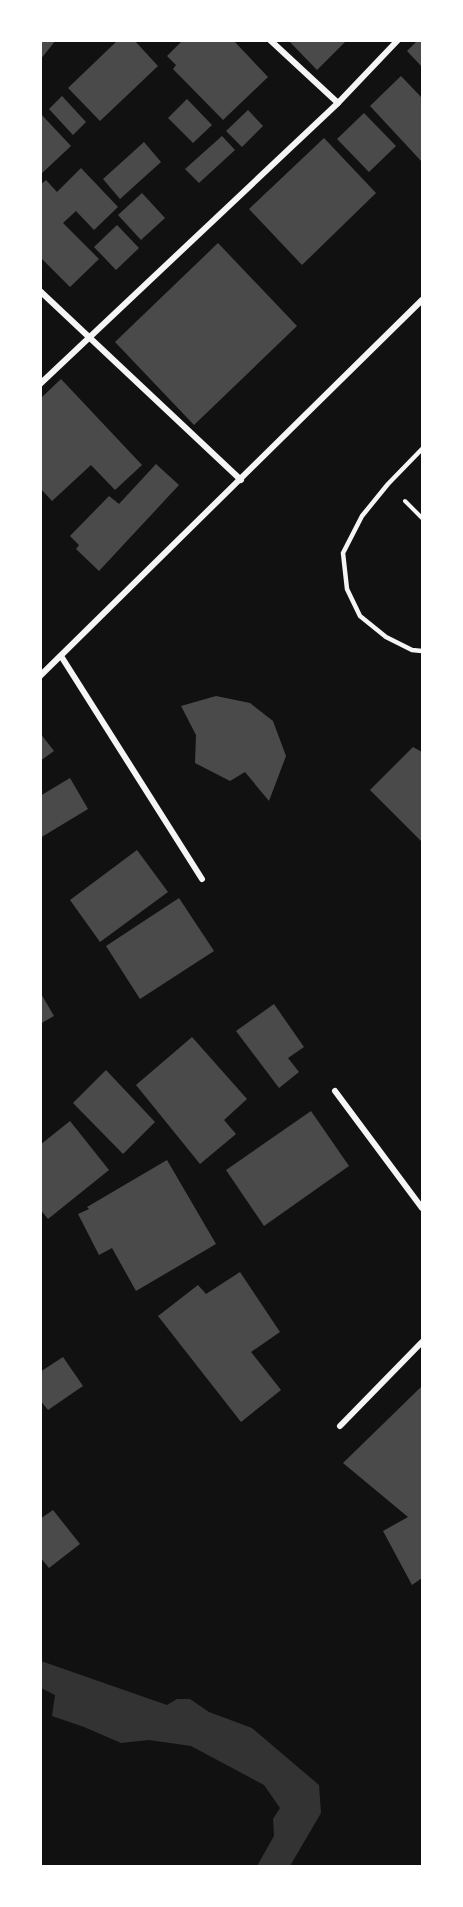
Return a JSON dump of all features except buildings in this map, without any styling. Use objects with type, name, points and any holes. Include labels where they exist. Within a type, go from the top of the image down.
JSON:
[{"type":"street","points":[[270,40],[338,103]]},
{"type":"street","points":[[40,384],[338,103],[398,40]]},
{"type":"street","points":[[40,291],[241,480]]},
{"type":"street","points":[[40,676],[423,300]]},
{"type":"street","points":[[61,656],[202,879]]},
{"type":"street","points":[[335,1091],[423,1208]]},
{"type":"street","points":[[340,1426],[423,1342]]},
{"type":"lane","points":[[423,449],[388,484],[362,516],[343,553],[347,589],[360,616],[386,637],[412,650],[423,651]]},
{"type":"shaded area","points":[[41,1661],[167,1705],[177,1699],[190,1699],[209,1712],[252,1728],[319,1785],[321,1813],[290,1866],[257,1866],[274,1836],[273,1819],[280,1808],[264,1785],[191,1746],[149,1740],[121,1743],[52,1716],[55,1695],[41,1688]]}]
